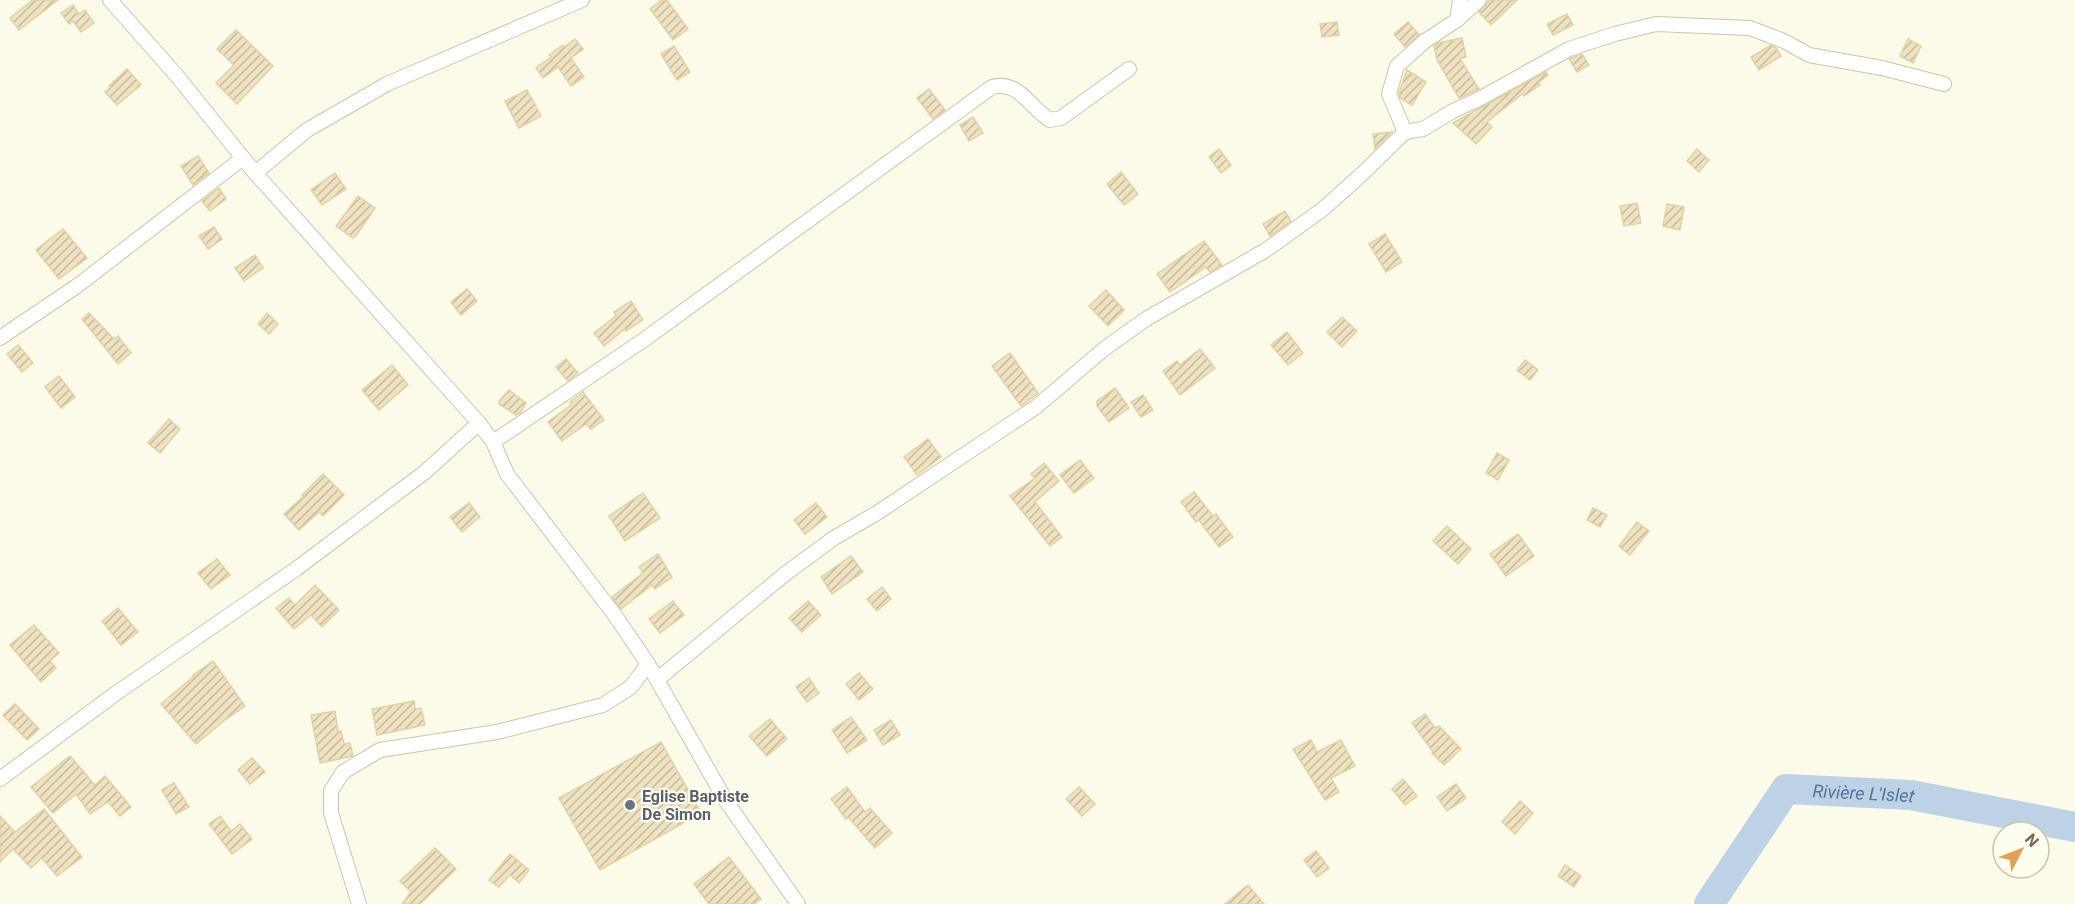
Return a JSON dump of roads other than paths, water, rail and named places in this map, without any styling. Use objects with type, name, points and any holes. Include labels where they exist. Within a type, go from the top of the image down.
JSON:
[{"type":"street","points":[[110,0],[177,76],[255,173],[479,423],[493,442],[507,474],[614,614],[658,679],[726,801],[798,904]]},
{"type":"street","points":[[255,173],[307,130],[387,84],[582,0]]},
{"type":"street","points":[[1457,20],[1460,0]]},
{"type":"street","points":[[1405,132],[1389,94],[1397,66],[1425,41],[1457,20],[1479,0]]},
{"type":"street","points":[[658,679],[785,574],[834,538],[877,513],[1036,407],[1104,349],[1146,319],[1266,250],[1323,209],[1405,132],[1423,129],[1569,49],[1656,24],[1750,28],[1784,41],[1809,55],[1882,68],[1944,84]]},
{"type":"street","points":[[493,442],[645,339],[992,87],[1003,85],[1016,89],[1050,120],[1061,118],[1129,69]]},
{"type":"street","points":[[0,338],[77,286],[243,158]]},
{"type":"street","points":[[0,778],[115,694],[296,569],[425,472],[479,423]]},
{"type":"street","points":[[359,904],[331,813],[331,790],[343,772],[380,750],[497,732],[603,705],[631,687],[648,664]]},
{"type":"waterway","name":"Rivière L'Islet","points":[[1709,904],[1786,789],[1911,795],[2075,827]]},
{"type":"place","name":"Eglise Baptiste De Simon","points":[[630,805]]}]
